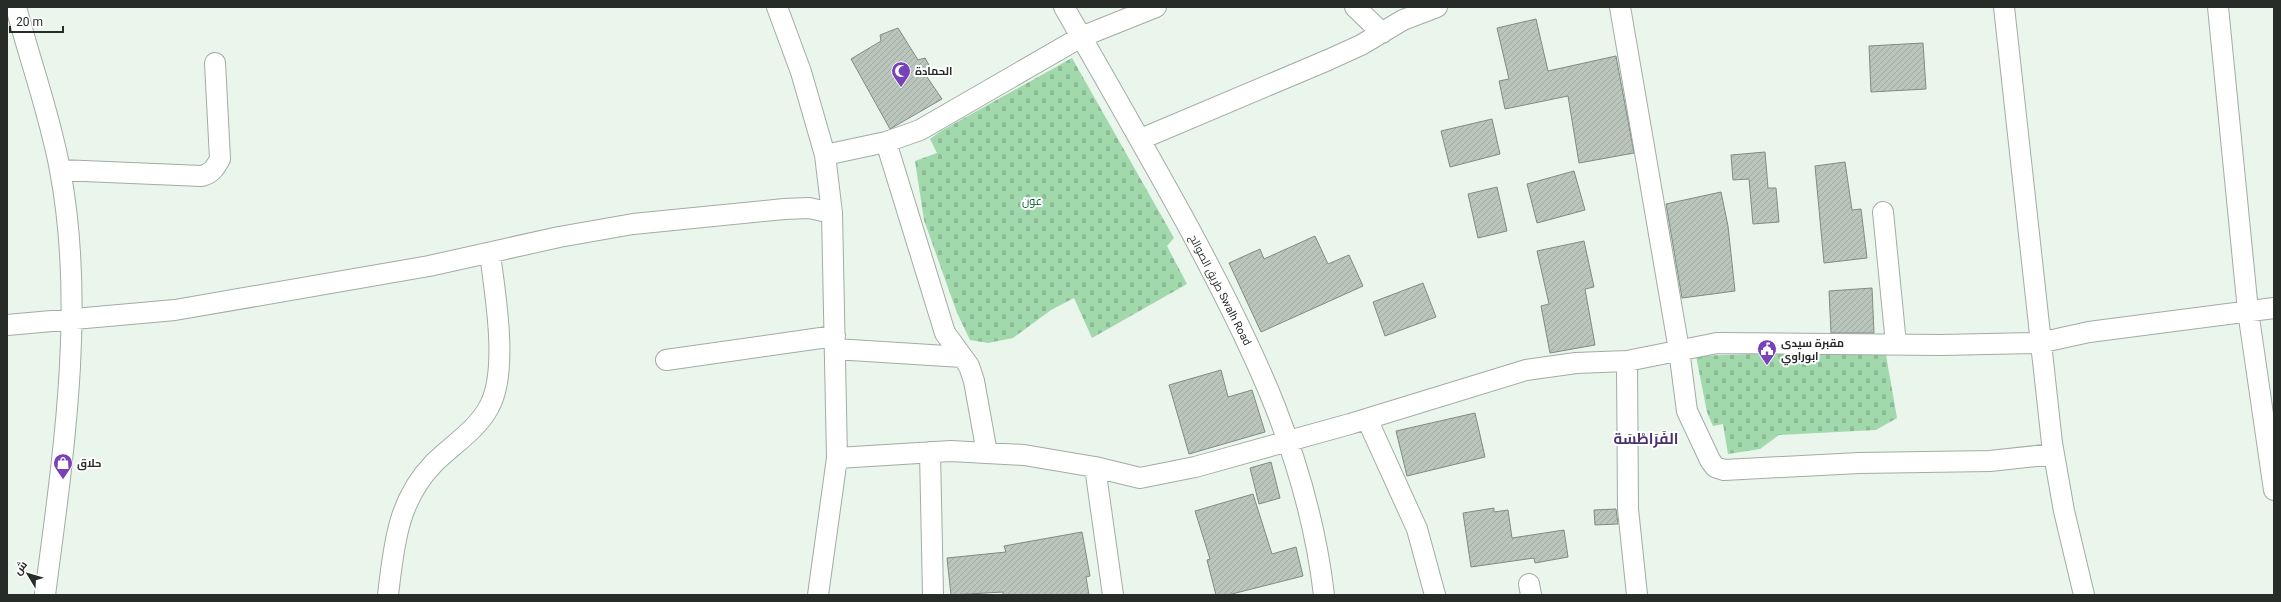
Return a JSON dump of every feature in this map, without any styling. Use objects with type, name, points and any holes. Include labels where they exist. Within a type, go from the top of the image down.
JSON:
[{"type":"street","points":[[16,7],[60,170],[71,259],[71,318],[63,459],[45,595]]},
{"type":"street","points":[[777,7],[801,72],[825,155],[832,214],[836,458],[818,595]]},
{"type":"street","name":"طريق الصوالح Swalh Road","points":[[1064,7],[1140,139],[1228,300],[1289,440],[1318,549],[1324,595]]},
{"type":"street","points":[[825,155],[886,142],[920,130],[1081,37],[1156,7]]},
{"type":"street","points":[[1355,7],[1382,33]]},
{"type":"street","points":[[1140,139],[1334,57],[1382,33],[1404,20],[1437,7]]},
{"type":"street","points":[[1620,7],[1679,350],[1687,411],[1710,460],[1715,466],[1724,470],[1859,463],[1990,461],[2054,454]]},
{"type":"street","points":[[2004,7],[2040,343],[2054,454],[2064,511],[2084,595]]},
{"type":"street","points":[[2218,7],[2248,311],[2274,490]]},
{"type":"street","points":[[60,170],[202,176],[208,174],[215,168],[220,159],[215,63]]},
{"type":"street","points":[[886,142],[945,333],[969,366],[974,381],[987,453]]},
{"type":"street","points":[[7,325],[71,318],[175,310],[350,281],[490,254],[559,237],[633,224],[784,209],[809,208],[832,214]]},
{"type":"street","points":[[1883,212],[1896,344]]},
{"type":"street","points":[[388,595],[393,546],[402,516],[414,490],[434,464],[475,425],[490,407],[497,384],[500,359],[490,254]]},
{"type":"street","points":[[836,458],[930,452],[1024,455],[1095,467],[1140,478],[1195,466],[1367,419],[1526,370],[1576,363],[1627,361],[1717,344],[2040,343],[2089,332],[2274,308]]},
{"type":"street","points":[[666,360],[835,343],[962,357]]},
{"type":"street","points":[[1627,361],[1628,510],[1637,595]]},
{"type":"street","points":[[1367,419],[1417,529],[1435,595]]},
{"type":"street","points":[[930,452],[933,595]]},
{"type":"street","points":[[1095,467],[1113,595]]},
{"type":"green space","name":"عون","points":[[1072,58],[1174,238],[1167,246],[1187,284],[1092,338],[1074,298],[1051,310],[1013,338],[988,343],[970,340],[957,313],[924,220],[915,161],[937,153],[930,139],[941,131]]},
{"type":"green space","points":[[1885,349],[1897,418],[1876,430],[1779,435],[1760,449],[1728,454],[1723,424],[1713,426],[1707,412],[1696,356]]},
{"type":"building","points":[[1536,19],[1548,71],[1616,56],[1634,153],[1579,163],[1568,96],[1505,109],[1499,81],[1509,79],[1497,28]]},
{"type":"building","name":"الحمادة","points":[[898,28],[918,60],[925,58],[933,72],[927,77],[942,99],[890,129],[851,59],[881,41],[880,35]]},
{"type":"building","points":[[1923,43],[1926,89],[1871,92],[1869,46]]},
{"type":"building","points":[[1492,119],[1500,154],[1450,167],[1441,131]]},
{"type":"building","points":[[1765,152],[1768,188],[1776,188],[1779,222],[1753,224],[1749,179],[1733,180],[1731,155]]},
{"type":"building","points":[[1845,162],[1852,210],[1861,209],[1867,258],[1824,263],[1815,166]]},
{"type":"building","points":[[1574,171],[1585,210],[1537,223],[1527,184]]},
{"type":"building","points":[[1497,187],[1507,231],[1478,238],[1468,194]]},
{"type":"building","points":[[1721,192],[1728,226],[1735,291],[1682,298],[1666,204]]},
{"type":"building","points":[[1315,236],[1328,264],[1349,255],[1363,286],[1261,332],[1229,263],[1260,249],[1264,259]]},
{"type":"building","points":[[1584,241],[1594,287],[1585,289],[1595,345],[1550,353],[1541,306],[1549,304],[1537,251]]},
{"type":"building","points":[[1423,283],[1436,317],[1385,336],[1373,302]]},
{"type":"building","points":[[1872,288],[1874,333],[1831,333],[1829,291]]},
{"type":"building","points":[[1221,370],[1228,397],[1252,390],[1265,432],[1189,454],[1169,385]]},
{"type":"building","points":[[1475,413],[1485,457],[1407,476],[1396,431]]},
{"type":"building","points":[[1271,462],[1280,498],[1259,504],[1250,468]]},
{"type":"building","points":[[1253,494],[1272,554],[1296,547],[1303,576],[1228,595],[1216,595],[1207,560],[1210,559],[1195,511]]},
{"type":"building","points":[[1494,508],[1494,512],[1508,510],[1512,538],[1564,530],[1568,557],[1535,563],[1534,558],[1471,567],[1463,513]]},
{"type":"building","points":[[1616,509],[1618,524],[1595,525],[1594,510]]},
{"type":"building","points":[[1082,532],[1090,576],[1086,577],[1089,595],[1003,595],[1003,592],[951,595],[947,558],[1006,552],[1004,546]]},
{"type":"place","name":"الحمادة","points":[[901,88]]},
{"type":"place","name":"مقبرة سيدى ابوراوي","points":[[1767,366]]},
{"type":"place","name":"حلاق","points":[[63,480]]},
{"type":"district","name":"الفَرَاطْسَة","points":[[1646,439]]}]
